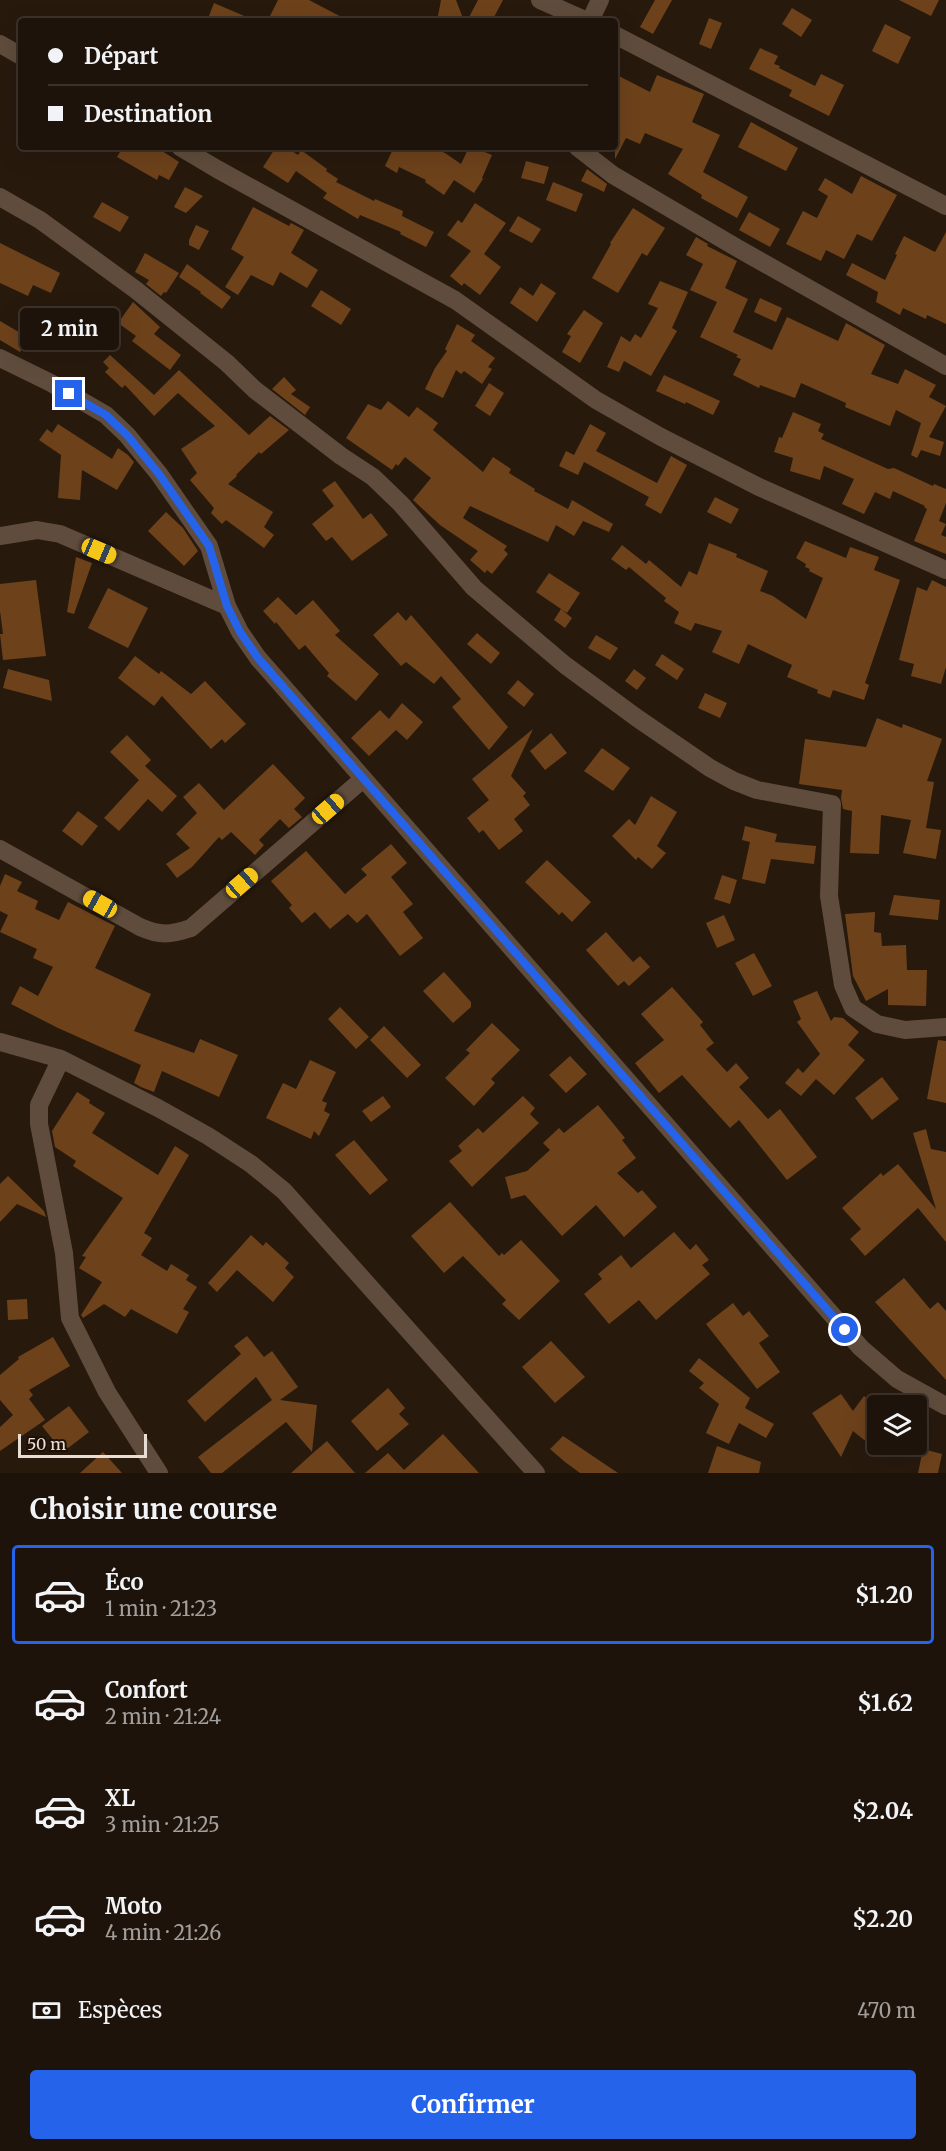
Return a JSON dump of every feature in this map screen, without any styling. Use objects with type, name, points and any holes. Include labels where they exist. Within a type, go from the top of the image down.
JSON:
[{"type":"street","points":[[540,0],[582,18]]},
{"type":"street","points":[[591,18],[600,0]]},
{"type":"street","points":[[618,37],[946,206]]},
{"type":"street","points":[[0,44],[18,54]]},
{"type":"street","points":[[185,150],[455,300],[596,400],[651,431],[759,487],[946,570]]},
{"type":"street","points":[[581,150],[613,175],[946,366]]},
{"type":"street","points":[[0,197],[40,220],[136,290],[226,363],[255,390],[341,456],[373,477],[401,504],[474,588],[565,665],[610,698],[710,768],[734,781],[757,790],[832,804],[829,896],[843,985],[853,1008],[883,1026],[905,1030],[946,1027]]},
{"type":"street","points":[[0,358],[51,383],[106,415],[127,435],[159,474],[209,546],[227,606],[240,632],[258,658],[861,1348],[897,1379],[946,1406]]},
{"type":"street","points":[[0,536],[37,530],[60,534],[227,606]]},
{"type":"street","points":[[0,849],[140,927],[155,934],[175,933],[191,928],[363,779]]},
{"type":"street","points":[[0,1041],[61,1059],[158,1108],[208,1136],[251,1164],[284,1191],[536,1473]]},
{"type":"street","points":[[61,1059],[39,1105],[39,1124],[64,1253],[70,1318],[107,1392],[159,1473]]},
{"type":"building","points":[[278,0],[309,0],[343,18],[274,18],[270,16]]},
{"type":"building","points":[[441,0],[456,0],[463,18],[438,18]]},
{"type":"building","points":[[478,0],[503,0],[494,18],[469,18]]},
{"type":"building","points":[[655,0],[672,0],[653,34],[640,27]]},
{"type":"building","points":[[899,0],[939,0],[931,16]]},
{"type":"building","points":[[214,3],[249,18],[208,18]]},
{"type":"building","points":[[792,8],[812,20],[801,37],[782,24]]},
{"type":"building","points":[[709,18],[722,23],[711,49],[699,44]]},
{"type":"building","points":[[885,24],[911,37],[898,64],[872,51]]},
{"type":"building","points":[[760,48],[778,56],[774,64],[780,66],[779,68],[815,86],[821,74],[844,85],[829,116],[789,96],[792,90],[749,69]]},
{"type":"building","points":[[657,75],[704,94],[692,122],[720,135],[703,172],[748,197],[737,218],[701,198],[702,195],[668,174],[683,149],[645,133],[640,144],[626,138],[615,159],[615,150],[618,150],[618,76],[650,92]]},
{"type":"building","points":[[751,122],[798,148],[786,171],[738,147]]},
{"type":"building","points":[[121,150],[161,150],[179,162],[169,180],[159,175],[157,180],[117,157]]},
{"type":"building","points":[[274,150],[290,150],[298,155],[301,150],[338,179],[336,182],[374,201],[375,199],[403,211],[402,216],[434,232],[426,247],[400,234],[401,232],[360,215],[358,219],[323,198],[327,193],[296,171],[288,183],[263,167]]},
{"type":"building","points":[[393,150],[438,150],[461,164],[468,150],[482,150],[492,155],[483,179],[474,193],[454,180],[444,195],[425,182],[426,180],[399,167],[397,173],[385,166]]},
{"type":"building","points":[[526,161],[549,167],[544,184],[521,178]]},
{"type":"building","points":[[587,169],[607,184],[604,192],[581,181]]},
{"type":"building","points":[[861,176],[897,195],[872,241],[857,234],[844,259],[826,250],[821,261],[786,244],[803,211],[817,218],[828,196],[818,190],[825,178],[852,194]]},
{"type":"building","points":[[553,182],[583,194],[576,212],[546,200]]},
{"type":"building","points":[[185,187],[203,196],[186,213],[174,207]]},
{"type":"building","points":[[102,202],[129,217],[120,232],[93,217]]},
{"type":"building","points":[[475,203],[506,223],[484,254],[501,267],[480,295],[464,283],[462,286],[450,276],[471,251],[447,235],[458,220],[462,223]]},
{"type":"building","points":[[253,207],[289,226],[291,223],[304,230],[291,253],[318,270],[307,288],[280,272],[273,286],[251,275],[238,295],[225,287],[244,257],[231,249]]},
{"type":"building","points":[[633,208],[665,228],[647,256],[642,253],[618,293],[592,278],[610,243]]},
{"type":"building","points":[[749,212],[780,229],[770,247],[739,230]]},
{"type":"building","points":[[518,216],[541,229],[532,243],[509,231]]},
{"type":"building","points":[[196,225],[209,231],[199,250],[189,245]]},
{"type":"building","points":[[946,232],[946,324],[927,315],[926,319],[903,308],[900,315],[876,302],[878,292],[846,275],[852,263],[885,280],[904,236],[935,252]]},
{"type":"building","points":[[696,237],[708,244],[707,246],[737,261],[725,288],[748,299],[733,332],[772,350],[787,317],[838,341],[846,323],[885,345],[871,374],[898,384],[905,369],[936,385],[929,397],[946,406],[929,437],[944,442],[940,456],[921,450],[917,458],[911,455],[921,423],[896,410],[890,426],[845,407],[846,403],[801,383],[795,398],[760,385],[759,388],[733,375],[741,359],[736,357],[738,355],[700,337],[717,302],[690,290],[703,264],[686,255]]},
{"type":"building","points":[[0,243],[60,273],[51,293],[33,285],[28,296],[0,283]]},
{"type":"building","points":[[145,253],[179,273],[166,293],[164,292],[161,296],[146,284],[149,280],[135,272]]},
{"type":"building","points":[[187,264],[231,297],[222,309],[179,277]]},
{"type":"building","points":[[660,281],[688,292],[672,328],[677,331],[651,376],[624,361],[619,372],[607,367],[621,336],[630,342],[635,334],[641,338],[658,308],[648,304]]},
{"type":"building","points":[[541,283],[556,293],[537,322],[510,303],[520,287],[533,296]]},
{"type":"building","points":[[321,290],[351,309],[341,325],[311,306]]},
{"type":"building","points":[[760,298],[782,308],[776,322],[754,312]]},
{"type":"building","points":[[133,302],[160,327],[154,334],[181,355],[170,370],[132,341],[136,336],[118,323]]},
{"type":"building","points":[[584,310],[603,323],[580,363],[562,352],[571,336],[567,334]]},
{"type":"building","points":[[0,321],[29,338],[20,352],[0,340]]},
{"type":"building","points":[[457,324],[475,335],[471,341],[495,358],[488,367],[492,369],[482,384],[464,371],[461,374],[456,370],[443,398],[425,389],[435,368],[447,351],[445,349]]},
{"type":"building","points":[[110,355],[154,395],[179,370],[249,435],[270,416],[289,430],[261,454],[259,452],[228,484],[273,512],[264,527],[274,535],[264,548],[226,520],[222,524],[211,513],[214,508],[190,480],[197,473],[181,449],[215,426],[178,393],[154,416],[125,385],[122,388],[105,372],[109,368],[103,362]]},
{"type":"building","points":[[664,375],[720,401],[713,415],[656,391]]},
{"type":"building","points":[[284,377],[296,390],[291,394],[310,407],[305,415],[272,389]]},
{"type":"building","points":[[489,383],[504,393],[490,416],[475,406]]},
{"type":"building","points":[[388,401],[409,417],[417,407],[438,423],[433,430],[483,472],[493,457],[511,469],[509,473],[535,489],[534,491],[568,509],[572,500],[613,524],[609,532],[583,521],[574,536],[556,525],[548,542],[470,506],[463,518],[507,546],[504,550],[508,554],[492,574],[487,570],[485,573],[470,560],[478,551],[440,525],[413,500],[431,478],[405,457],[392,470],[346,438],[368,404],[381,410]]},
{"type":"building","points":[[793,412],[821,424],[818,431],[824,434],[821,439],[888,469],[894,468],[933,486],[934,484],[946,489],[946,503],[939,521],[946,524],[941,535],[946,537],[946,554],[914,541],[927,509],[925,506],[893,491],[890,499],[875,492],[864,514],[842,504],[854,479],[824,466],[820,480],[790,471],[793,458],[774,452],[779,437],[782,438]]},
{"type":"building","points":[[58,424],[112,459],[118,448],[128,455],[134,462],[117,490],[82,470],[80,500],[58,498],[61,455],[39,440],[47,429],[52,433]]},
{"type":"building","points":[[590,424],[606,433],[596,451],[657,483],[671,456],[687,465],[661,514],[645,505],[649,497],[584,462],[578,475],[559,466],[566,451],[574,455]]},
{"type":"building","points":[[335,481],[363,519],[371,513],[388,535],[352,561],[332,537],[326,541],[312,524],[334,506],[322,490]]},
{"type":"building","points":[[715,497],[739,509],[731,524],[707,512]]},
{"type":"building","points":[[166,512],[183,528],[198,551],[184,566],[148,531]]},
{"type":"building","points":[[805,541],[846,558],[850,547],[879,557],[874,570],[900,580],[865,683],[869,685],[864,700],[833,690],[830,698],[817,693],[818,690],[787,677],[792,665],[748,644],[739,664],[712,652],[722,631],[695,623],[691,631],[674,623],[679,612],[664,601],[666,598],[629,567],[626,570],[611,559],[622,545],[646,564],[649,560],[681,587],[689,571],[697,575],[709,543],[737,554],[736,557],[768,571],[760,591],[773,596],[806,619],[823,578],[809,571],[810,569],[805,567],[806,564],[796,558]]},
{"type":"building","points":[[76,557],[92,563],[74,614],[67,612]]},
{"type":"building","points":[[549,573],[580,593],[567,613],[536,592]]},
{"type":"building","points":[[36,580],[46,656],[3,660],[0,634],[3,634],[0,584]]},
{"type":"building","points":[[932,580],[946,587],[946,667],[941,684],[911,676],[914,664],[899,660],[917,587],[927,591]]},
{"type":"building","points":[[108,588],[148,608],[128,648],[88,628]]},
{"type":"building","points":[[278,597],[296,615],[313,600],[340,631],[335,635],[379,674],[356,701],[327,676],[329,673],[305,645],[299,650],[276,622],[275,624],[263,611]]},
{"type":"building","points":[[561,609],[572,618],[565,628],[554,620]]},
{"type":"building","points":[[398,612],[406,621],[411,615],[508,727],[489,750],[452,707],[461,699],[441,676],[434,684],[406,662],[401,666],[373,635]]},
{"type":"building","points":[[477,633],[500,653],[491,664],[467,644]]},
{"type":"building","points":[[596,635],[618,648],[610,660],[588,648]]},
{"type":"building","points":[[662,654],[684,669],[677,680],[655,665]]},
{"type":"building","points":[[135,656],[159,674],[161,671],[191,694],[205,681],[246,724],[225,743],[222,739],[211,749],[162,696],[154,706],[118,678]]},
{"type":"building","points":[[8,669],[49,680],[52,701],[3,688]]},
{"type":"building","points":[[634,669],[646,678],[637,690],[625,681]]},
{"type":"building","points":[[518,680],[534,694],[524,707],[507,693]]},
{"type":"building","points":[[705,693],[727,703],[720,718],[698,708]]},
{"type":"building","points":[[402,703],[423,722],[407,740],[396,730],[369,756],[351,738],[380,710],[389,719]]},
{"type":"building","points":[[877,718],[902,728],[903,724],[942,739],[927,781],[934,782],[926,828],[941,830],[936,859],[903,853],[911,820],[881,815],[879,854],[850,853],[852,811],[843,809],[842,790],[799,784],[805,739],[866,747]]},
{"type":"building","points":[[533,729],[511,776],[526,793],[523,796],[530,805],[514,819],[523,831],[499,850],[483,830],[479,833],[467,818],[489,800],[472,779]]},
{"type":"building","points":[[551,733],[567,753],[545,770],[530,751]]},
{"type":"building","points":[[127,735],[151,760],[145,766],[177,796],[162,812],[148,799],[119,831],[104,818],[139,780],[110,752]]},
{"type":"building","points":[[602,748],[630,768],[613,791],[584,771]]},
{"type":"building","points":[[273,764],[305,798],[294,809],[302,817],[289,828],[280,819],[259,840],[264,845],[255,855],[231,832],[222,840],[219,837],[192,867],[177,878],[166,864],[190,848],[176,834],[197,813],[183,797],[199,783],[224,810]]},
{"type":"building","points":[[651,796],[677,812],[657,846],[666,853],[652,869],[638,857],[636,860],[612,836],[629,819],[635,825]]},
{"type":"building","points":[[78,811],[98,826],[82,846],[62,831]]},
{"type":"building","points":[[745,826],[777,834],[775,842],[816,846],[814,864],[771,859],[765,884],[742,879],[750,842],[742,840]]},
{"type":"building","points":[[391,844],[407,863],[391,877],[413,904],[403,912],[423,938],[400,956],[367,914],[357,923],[348,914],[330,929],[315,912],[302,923],[289,908],[292,905],[271,881],[306,851],[345,894],[367,875],[361,869]]},
{"type":"building","points":[[547,860],[591,902],[572,922],[562,912],[559,915],[525,882]]},
{"type":"building","points":[[5,874],[22,882],[17,891],[38,901],[35,909],[59,920],[68,902],[115,926],[95,968],[151,994],[134,1031],[194,1053],[200,1039],[238,1055],[219,1097],[162,1071],[154,1092],[141,1087],[134,1083],[141,1065],[11,1004],[20,986],[38,996],[53,967],[33,958],[37,949],[0,932],[8,915],[0,911],[0,886]]},
{"type":"building","points":[[722,875],[737,880],[730,904],[714,899]]},
{"type":"building","points":[[894,895],[940,900],[938,920],[889,915]]},
{"type":"building","points":[[875,912],[874,932],[881,933],[882,946],[906,945],[907,970],[927,970],[926,1006],[888,1005],[888,989],[866,1001],[853,976],[845,914]]},
{"type":"building","points":[[724,915],[735,940],[717,948],[706,923]]},
{"type":"building","points":[[606,932],[633,962],[640,956],[650,967],[629,986],[624,981],[618,986],[586,950]]},
{"type":"building","points":[[754,953],[772,986],[753,996],[735,963]]},
{"type":"building","points":[[444,972],[471,1002],[471,1007],[453,1023],[423,991]]},
{"type":"building","points":[[672,987],[703,1022],[700,1025],[714,1043],[706,1049],[727,1072],[736,1063],[749,1078],[739,1087],[768,1119],[780,1109],[817,1157],[787,1180],[739,1120],[730,1128],[682,1075],[659,1093],[635,1063],[664,1040],[641,1014]]},
{"type":"building","points":[[817,991],[831,1021],[834,1017],[843,1018],[859,1032],[848,1045],[865,1060],[834,1095],[816,1079],[801,1096],[785,1083],[798,1068],[803,1073],[820,1054],[797,1022],[801,1019],[793,1001]]},
{"type":"building","points":[[340,1007],[369,1037],[356,1049],[328,1019]]},
{"type":"building","points":[[492,1023],[520,1050],[491,1079],[495,1083],[474,1106],[445,1078],[470,1053],[466,1050]]},
{"type":"building","points":[[384,1026],[421,1065],[407,1078],[370,1040]]},
{"type":"building","points":[[938,1040],[946,1041],[946,1103],[927,1099]]},
{"type":"building","points":[[570,1056],[587,1074],[566,1093],[549,1075]]},
{"type":"building","points":[[310,1060],[336,1072],[322,1101],[327,1103],[324,1111],[330,1114],[319,1136],[314,1131],[311,1139],[266,1118],[283,1083],[296,1089]]},
{"type":"building","points":[[882,1077],[899,1099],[872,1120],[855,1098]]},
{"type":"building","points":[[77,1092],[105,1113],[92,1133],[158,1175],[175,1146],[189,1155],[144,1233],[152,1238],[141,1255],[167,1271],[171,1264],[189,1275],[186,1280],[197,1287],[183,1309],[189,1312],[177,1334],[131,1309],[125,1317],[104,1304],[83,1318],[81,1315],[102,1282],[79,1268],[86,1257],[82,1256],[123,1198],[73,1166],[76,1161],[55,1147],[52,1131]]},
{"type":"building","points":[[383,1096],[391,1107],[371,1122],[362,1111]]},
{"type":"building","points":[[523,1096],[535,1108],[530,1114],[539,1123],[472,1187],[449,1161],[462,1151],[458,1146],[478,1128],[483,1133]]},
{"type":"building","points":[[598,1105],[625,1138],[622,1140],[636,1158],[617,1173],[638,1193],[642,1190],[657,1207],[624,1237],[596,1205],[562,1236],[525,1195],[511,1199],[505,1177],[527,1171],[550,1150],[543,1143],[559,1128],[564,1133]]},
{"type":"building","points":[[926,1129],[931,1149],[946,1152],[946,1242],[918,1208],[865,1256],[850,1239],[861,1229],[842,1208],[881,1173],[883,1176],[898,1164],[936,1209],[913,1133]]},
{"type":"building","points":[[354,1140],[388,1180],[370,1195],[335,1155]]},
{"type":"building","points":[[8,1176],[44,1211],[46,1217],[17,1204],[0,1222],[0,1184]]},
{"type":"building","points":[[450,1202],[499,1256],[502,1253],[504,1255],[521,1240],[560,1281],[519,1320],[502,1304],[506,1300],[463,1256],[444,1273],[411,1236]]},
{"type":"building","points":[[674,1232],[690,1250],[696,1244],[709,1260],[702,1265],[710,1274],[656,1320],[639,1300],[609,1324],[584,1294],[602,1279],[598,1274],[621,1255],[631,1268]]},
{"type":"building","points":[[251,1235],[263,1246],[266,1242],[289,1263],[285,1268],[294,1277],[273,1302],[237,1270],[217,1292],[208,1283]]},
{"type":"building","points":[[904,1278],[930,1309],[938,1302],[946,1311],[946,1380],[875,1302]]},
{"type":"building","points":[[27,1299],[28,1319],[8,1320],[7,1300]]},
{"type":"building","points":[[733,1303],[743,1316],[749,1311],[769,1336],[759,1343],[780,1372],[757,1389],[706,1324]]},
{"type":"building","points":[[247,1336],[264,1357],[272,1351],[298,1387],[280,1400],[317,1405],[312,1452],[286,1422],[222,1473],[211,1473],[198,1457],[272,1400],[256,1377],[205,1422],[187,1401],[241,1354],[234,1346]]},
{"type":"building","points":[[53,1337],[70,1366],[29,1390],[33,1395],[29,1399],[45,1420],[0,1451],[0,1427],[13,1415],[0,1400],[0,1375],[19,1359],[18,1357]]},
{"type":"building","points":[[551,1341],[585,1377],[555,1403],[522,1367]]},
{"type":"building","points":[[699,1358],[750,1398],[745,1408],[774,1424],[766,1438],[739,1423],[729,1444],[706,1433],[719,1404],[699,1388],[704,1383],[689,1371]]},
{"type":"building","points":[[388,1388],[405,1408],[399,1414],[409,1424],[377,1451],[351,1421]]},
{"type":"building","points":[[841,1394],[853,1411],[864,1396],[867,1398],[867,1442],[853,1431],[841,1457],[812,1413]]},
{"type":"building","points":[[69,1406],[89,1432],[63,1452],[42,1426]]},
{"type":"building","points":[[443,1434],[479,1473],[365,1473],[388,1453],[404,1470]]},
{"type":"building","points":[[563,1436],[618,1473],[580,1473],[550,1449]]},
{"type":"building","points":[[327,1441],[355,1473],[291,1473],[313,1453]]},
{"type":"building","points":[[717,1446],[761,1462],[759,1473],[708,1473]]},
{"type":"building","points":[[927,1450],[942,1454],[938,1473],[918,1473],[922,1455],[927,1455]]},
{"type":"building","points":[[103,1452],[122,1473],[80,1473]]},
{"type":"route","points":[[69,394],[106,415],[127,435],[159,474],[209,546],[227,606],[240,632],[258,658],[845,1330]]}]
